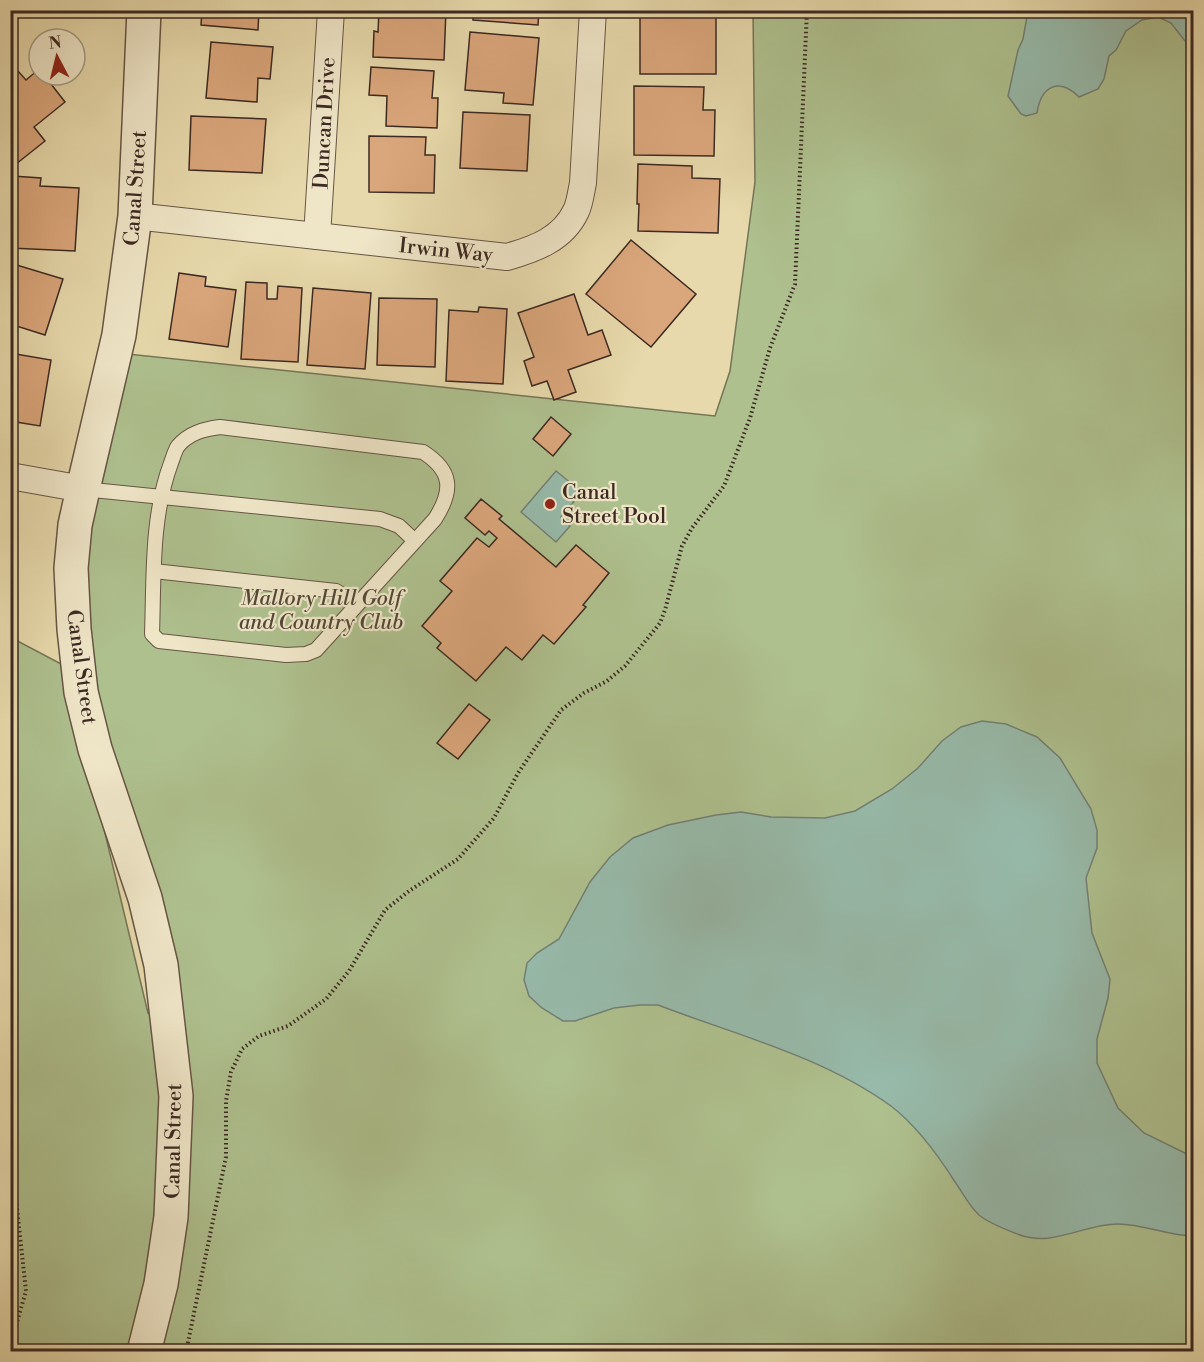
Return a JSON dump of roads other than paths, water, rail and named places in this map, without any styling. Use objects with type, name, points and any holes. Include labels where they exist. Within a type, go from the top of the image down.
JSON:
[{"type":"street","name":"Canal Street","points":[[144,10],[135,216],[119,335],[75,525],[71,568],[74,629],[81,692],[95,748],[145,898],[161,965],[176,1096],[171,1217],[161,1284],[144,1352]]},
{"type":"street","name":"Duncan Drive","points":[[317,236],[331,10]]},
{"type":"street","name":"Irwin Way","points":[[135,216],[507,257],[534,250],[561,233],[576,210],[583,183],[593,10]]},
{"type":"street","points":[[10,476],[83,489]]},
{"type":"lane","points":[[220,428],[423,452],[437,461],[445,474],[448,489],[446,503],[435,519],[316,650],[306,654],[286,655],[159,641],[152,634],[156,527],[162,496],[166,476],[177,447],[191,435],[206,429],[220,428]]},
{"type":"lane","points":[[83,489],[380,519],[399,526],[415,541]]},
{"type":"lane","points":[[154,571],[336,591],[349,599],[354,608]]},
{"type":"place","name":"Canal Street Pool","points":[[550,504]]},
{"type":"park label","name":"Mallory Hill Golf and Country Club","points":[[321,610]]}]
